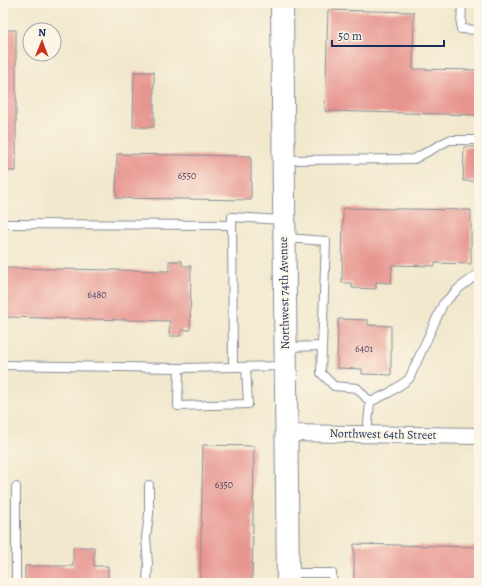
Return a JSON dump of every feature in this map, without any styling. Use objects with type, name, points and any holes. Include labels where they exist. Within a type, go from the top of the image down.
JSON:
[{"type":"street","name":"Northwest 74th Avenue","points":[[282,3],[287,578]]},
{"type":"street","name":"Northwest 64th Street","points":[[286,433],[479,436]]},
{"type":"lane","points":[[462,3],[461,29],[479,30]]},
{"type":"lane","points":[[283,160],[414,159],[449,140],[479,140]]},
{"type":"lane","points":[[234,367],[232,217],[326,241],[321,372],[334,386],[357,388],[370,402],[367,434]]},
{"type":"lane","points":[[3,224],[232,225]]},
{"type":"lane","points":[[370,402],[389,393],[410,379],[443,304],[458,289],[479,274]]},
{"type":"lane","points":[[3,365],[179,368],[246,367],[322,346]]},
{"type":"lane","points":[[179,368],[178,406],[248,404],[246,367]]},
{"type":"lane","points":[[147,583],[148,564],[146,537],[149,515],[149,485]]},
{"type":"lane","points":[[16,487],[16,583]]},
{"type":"lane","points":[[287,578],[332,573],[332,583]]},
{"type":"building","points":[[328,10],[414,12],[413,69],[479,70],[479,115],[325,111]]},
{"type":"building","points":[[3,30],[16,30],[16,171],[3,171]]},
{"type":"building","points":[[134,72],[154,72],[154,127],[133,127]]},
{"type":"building","points":[[464,147],[479,147],[479,181],[463,181]]},
{"type":"building","points":[[117,154],[251,156],[251,200],[116,198]]},
{"type":"building","points":[[343,208],[471,210],[471,264],[435,263],[435,266],[392,265],[391,283],[376,282],[376,289],[352,288],[352,283],[342,283]]},
{"type":"building","points":[[169,261],[182,261],[182,266],[191,266],[190,330],[181,330],[181,336],[169,336],[170,321],[3,317],[3,268],[169,271]]},
{"type":"building","points":[[338,319],[368,320],[368,325],[391,326],[391,375],[362,374],[362,369],[337,368]]},
{"type":"building","points":[[203,445],[254,446],[252,583],[200,583]]},
{"type":"building","points":[[354,544],[479,547],[479,583],[354,583]]},
{"type":"building","points":[[73,547],[94,547],[94,566],[108,566],[108,583],[25,583],[25,566],[73,566]]}]
